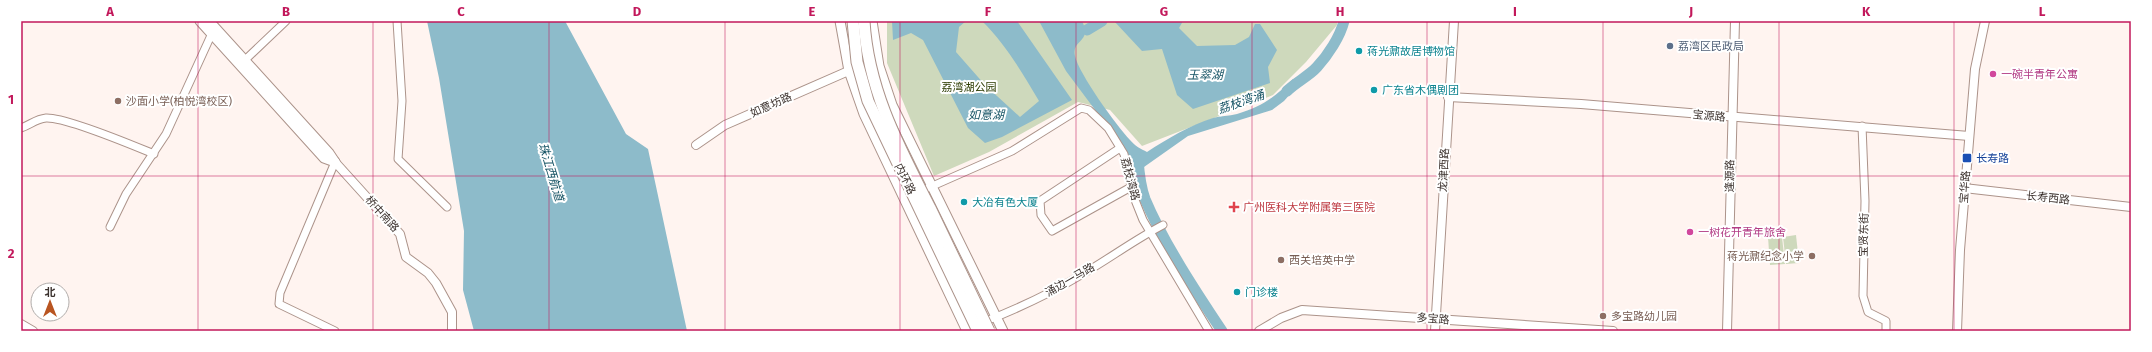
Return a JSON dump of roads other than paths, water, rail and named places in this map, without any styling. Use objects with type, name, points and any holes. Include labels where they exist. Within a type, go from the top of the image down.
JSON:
[{"type":"highway","name":"内环路","points":[[852,21],[857,62],[868,101],[973,330]]},
{"type":"highway","name":"内环路","points":[[864,21],[870,67],[881,104],[988,326]]},
{"type":"main road","name":"桥中南路","points":[[200,21],[212,27],[245,60],[329,153],[335,162]]},
{"type":"main road","points":[[840,21],[849,71],[871,131],[915,213],[973,330]]},
{"type":"main road","points":[[872,21],[876,53],[886,89],[1003,331]]},
{"type":"main road","name":"桥中南路","points":[[212,27],[324,158],[335,162]]},
{"type":"main road","points":[[949,243],[958,239]]},
{"type":"street","points":[[397,21],[402,101],[398,159],[447,207]]},
{"type":"street","name":"龙津西路","points":[[1435,331],[1448,97],[1454,21]]},
{"type":"street","name":"逢源路","points":[[1727,331],[1735,21]]},
{"type":"street","name":"宝华路","points":[[1957,331],[1964,188],[1974,68],[1985,21]]},
{"type":"street","points":[[245,60],[282,23]]},
{"type":"street","points":[[110,227],[126,194],[166,134],[212,27]]},
{"type":"street","name":"如意坊路","points":[[696,145],[726,125],[849,71],[870,64]]},
{"type":"street","name":"宝源路","points":[[1448,97],[1581,104],[1732,118],[1862,126],[1969,136]]},
{"type":"street","name":"荔枝湾路","points":[[924,191],[1012,150],[1081,108],[1089,110],[1101,121],[1126,159],[1131,186],[1139,210],[1150,232],[1209,331]]},
{"type":"street","points":[[21,128],[35,120],[48,118],[71,123],[154,154]]},
{"type":"street","name":"宝贤东街","points":[[1862,126],[1865,201],[1863,296],[1868,312],[1886,321],[1886,331]]},
{"type":"street","points":[[1120,148],[1040,201],[1041,215],[1052,231],[1131,186]]},
{"type":"street","points":[[335,162],[280,293],[279,304],[335,331]]},
{"type":"street","name":"桥中南路","points":[[335,162],[400,234],[406,257],[428,272],[436,283],[452,312],[452,331]]},
{"type":"street","name":"长寿西路","points":[[1964,188],[2131,207]]},
{"type":"street","name":"涌边一马路","points":[[988,326],[996,317],[1035,300],[1082,275],[1163,225]]},
{"type":"street","name":"多宝路","points":[[1259,331],[1281,318],[1302,310],[1613,331]]},
{"type":"street","points":[[21,324],[33,331]]},
{"type":"water","name":"珠江西航道","points":[[427,21],[565,21],[626,134],[648,149],[687,331],[474,331],[463,290],[464,231],[439,78]]},
{"type":"water","name":"如意湖","points":[[892,21],[966,21],[959,27],[956,52],[985,85],[1020,117],[1039,101],[1006,49],[982,21],[1017,21],[1072,100],[1002,137],[985,143],[968,128],[923,40],[911,33],[893,40]]},
{"type":"water","points":[[1039,21],[1082,21],[1085,28],[1085,33],[1084,37],[1076,46],[1075,56],[1083,75],[1090,87],[1124,133],[1138,147],[1147,152],[1196,124],[1213,118],[1237,114],[1261,105],[1268,101],[1293,79],[1300,83],[1284,101],[1272,110],[1188,136],[1144,167],[1134,166],[1134,162],[1066,71]]},
{"type":"water","name":"玉翠湖","points":[[1114,21],[1183,21],[1179,28],[1197,46],[1235,45],[1249,37],[1255,24],[1260,24],[1277,50],[1268,67],[1270,83],[1193,109],[1177,95],[1162,49],[1142,51]]},
{"type":"waterway","points":[[1087,30],[1102,21]]},
{"type":"waterway","name":"荔枝湾涌","points":[[1287,91],[1314,70],[1321,62],[1337,39],[1344,21]]},
{"type":"waterway","name":"荔枝湾涌","points":[[1138,160],[1142,189],[1152,215],[1180,266],[1222,331]]},
{"type":"place","name":"荔湾区民政局","points":[[1670,46]]},
{"type":"place","name":"蒋光鼐故居博物馆","points":[[1359,51]]},
{"type":"place","name":"一碗半青年公寓","points":[[1993,74]]},
{"type":"place","name":"广东省木偶剧团","points":[[1374,90]]},
{"type":"place","name":"沙面小学(柏悦湾校区)","points":[[118,101]]},
{"type":"place","name":"长寿路","points":[[1967,158]]},
{"type":"place","name":"大冶有色大厦","points":[[964,202]]},
{"type":"place","name":"广州医科大学附属第三医院","points":[[1234,207]]},
{"type":"place","name":"一树花开青年旅舍","points":[[1690,232]]},
{"type":"place","name":"蒋光鼐纪念小学","points":[[1812,256]]},
{"type":"place","name":"西关培英中学","points":[[1281,260]]},
{"type":"place","name":"门诊楼","points":[[1237,292]]},
{"type":"place","name":"多宝路幼儿园","points":[[1603,316]]},
{"type":"park label","name":"荔湾湖公园","points":[[969,87]]}]
